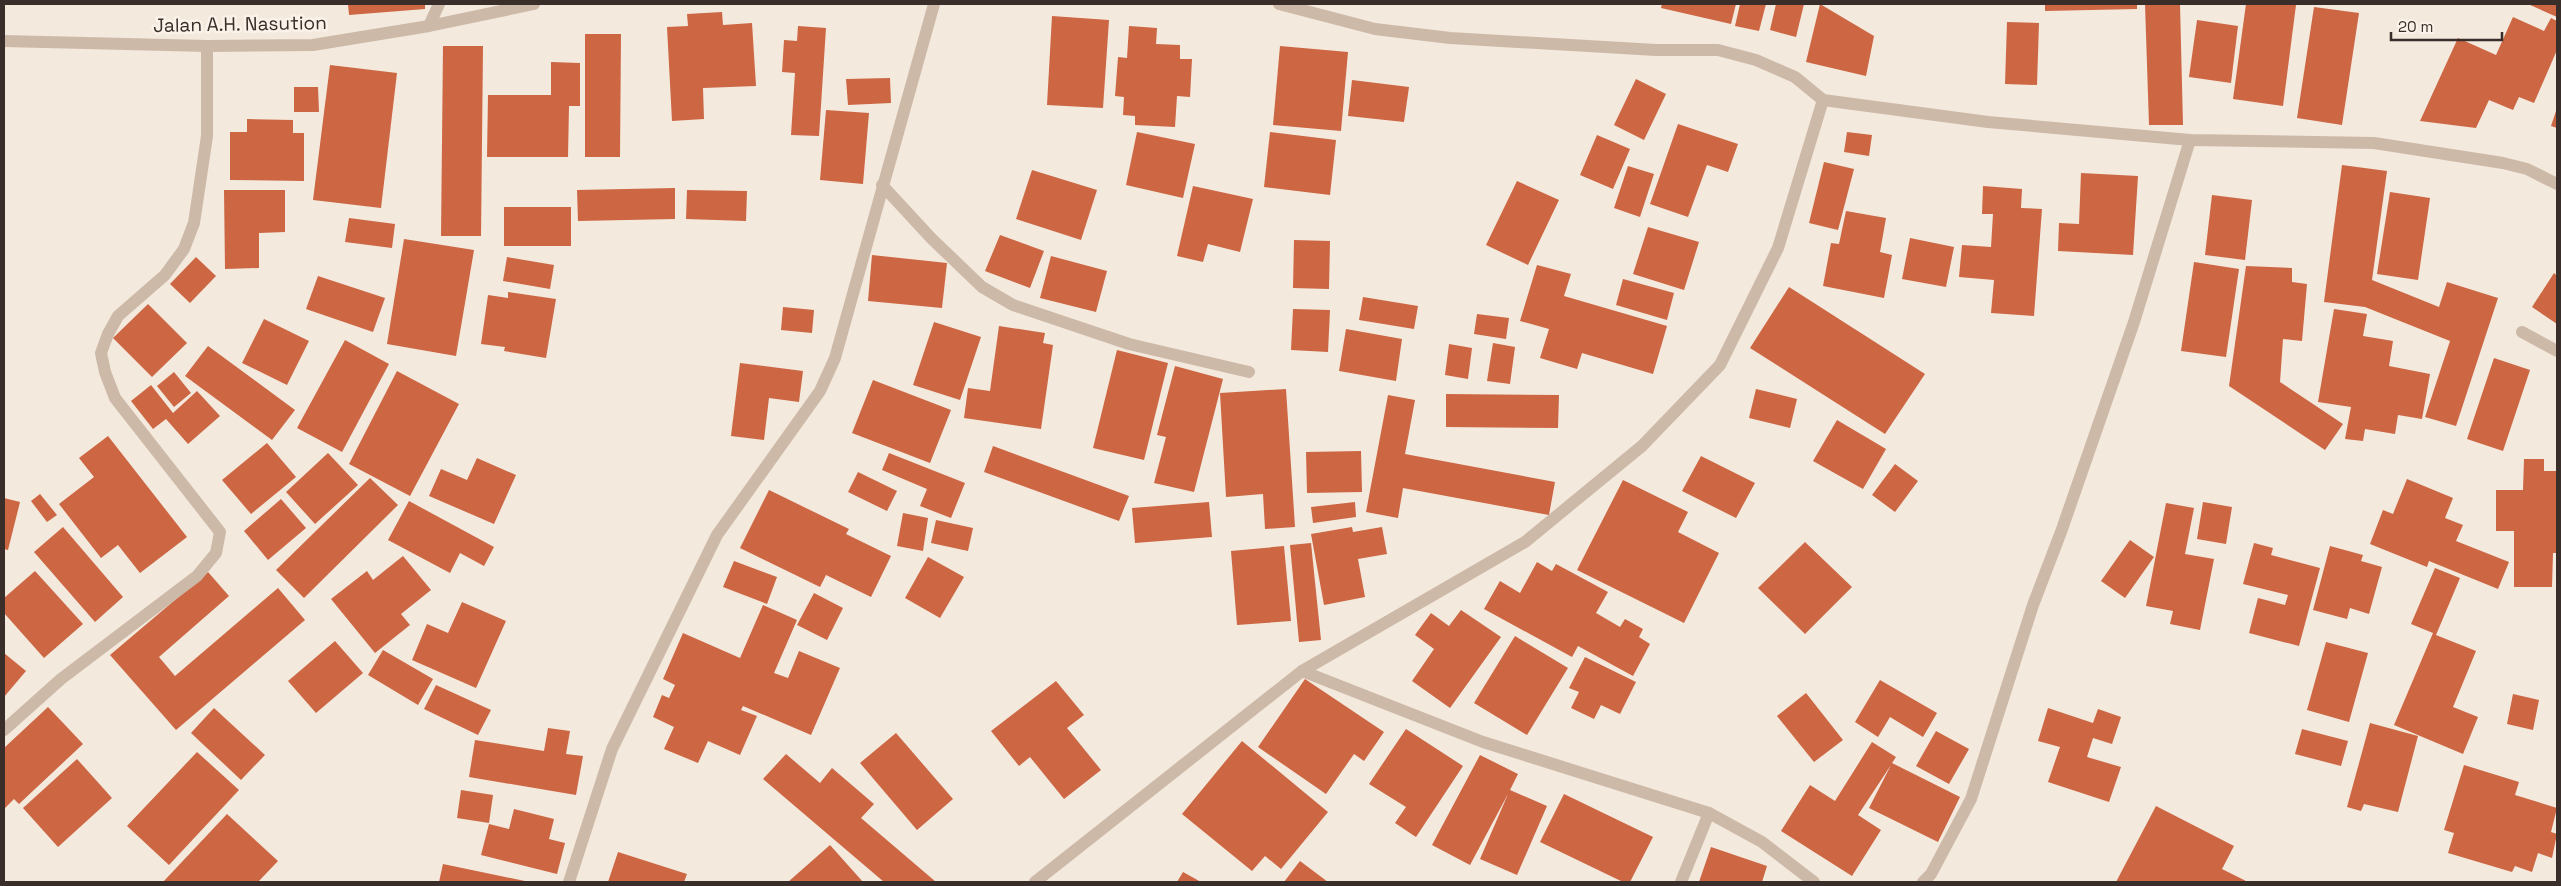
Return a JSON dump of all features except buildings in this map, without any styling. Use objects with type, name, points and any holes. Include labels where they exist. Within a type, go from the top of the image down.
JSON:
[{"type":"street","points":[[429,26],[438,4]]},
{"type":"street","name":"Jalan A.H. Nasution","points":[[4,41],[207,46],[313,44],[429,26],[534,4]]},
{"type":"street","points":[[569,882],[612,749],[717,535],[820,391],[836,358],[882,186],[934,4]]},
{"type":"street","points":[[1279,4],[1375,29],[1450,38],[1656,50],[1718,50],[1756,60],[1795,77],[1823,100],[1988,122],[2190,140],[2374,143],[2503,163],[2527,169],[2557,184]]},
{"type":"street","points":[[4,730],[61,679],[197,576],[216,553],[220,532],[115,398],[105,372],[102,353],[118,316],[165,275],[184,249],[194,223],[206,136],[207,46]]},
{"type":"street","points":[[1035,882],[1302,671],[1525,542],[1642,446],[1720,365],[1778,248],[1823,100]]},
{"type":"street","points":[[1923,882],[1931,874],[1971,800],[2033,605],[2061,532],[2134,322],[2190,140]]},
{"type":"street","points":[[882,186],[931,238],[982,287],[1013,305],[1129,344],[1249,372]]},
{"type":"street","points":[[2522,332],[2557,351]]},
{"type":"street","points":[[1302,671],[1483,742],[1709,813],[1762,842],[1814,882]]},
{"type":"street","points":[[1681,882],[1709,813]]}]
